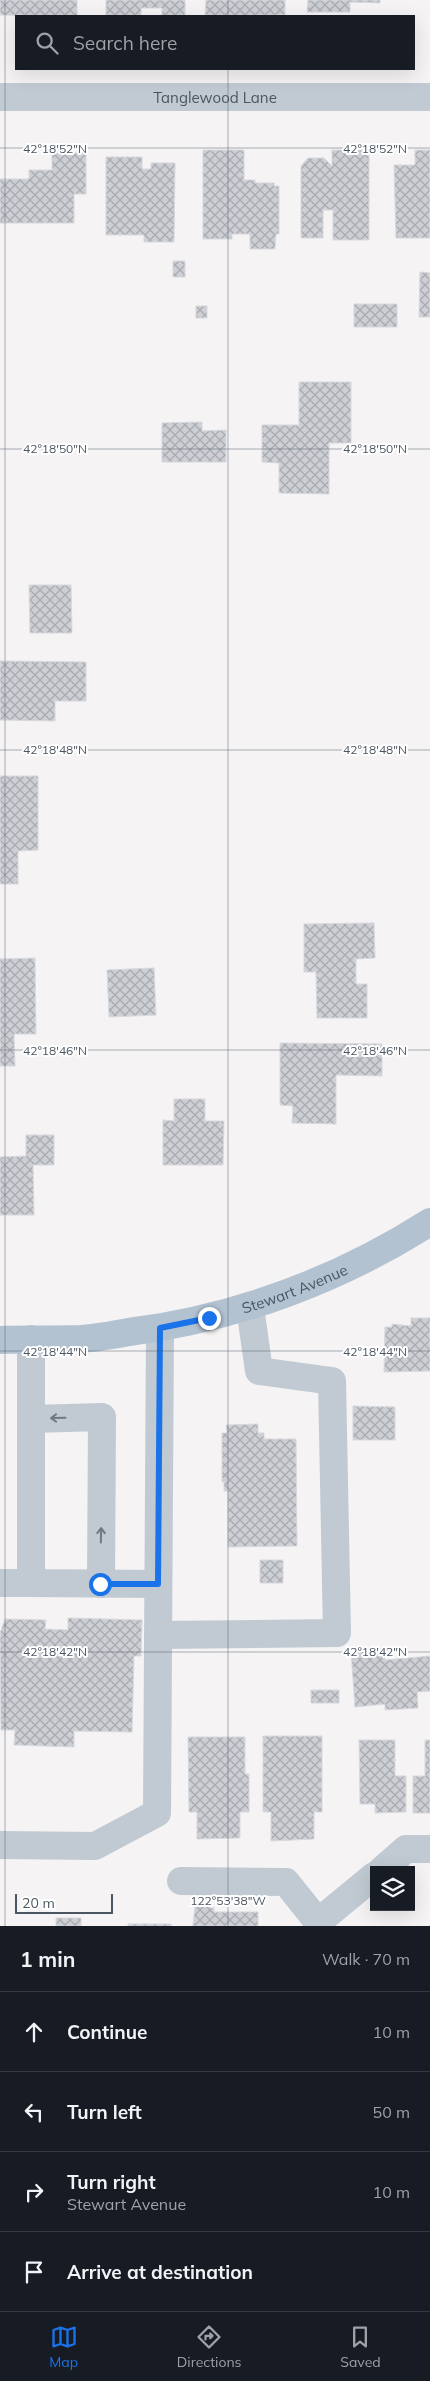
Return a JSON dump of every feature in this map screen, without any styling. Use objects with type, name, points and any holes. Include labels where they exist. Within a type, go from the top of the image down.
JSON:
[{"type":"main road","name":"Stewart Avenue","points":[[0,1340],[82,1339],[160,1328],[250,1307],[334,1274],[402,1239],[430,1222]]},
{"type":"street","name":"Tanglewood Lane","points":[[0,97],[430,97]]},
{"type":"street","points":[[158,1634],[337,1633],[332,1381],[259,1371],[250,1307]]},
{"type":"street","points":[[0,1845],[95,1846],[157,1813],[160,1328]]},
{"type":"street","points":[[31,1340],[31,1583]]},
{"type":"street","points":[[31,1419],[102,1417],[100,1584]]},
{"type":"street","points":[[0,1582],[158,1584]]},
{"type":"street","points":[[387,1866],[406,1849],[430,1849]]},
{"type":"street","points":[[181,1881],[286,1882],[318,1924],[370,1879]]},
{"type":"building","points":[[0,0],[77,0],[77,15],[0,15]]},
{"type":"building","points":[[106,0],[185,0],[185,15],[162,15],[162,8],[141,8],[141,15],[106,15]]},
{"type":"building","points":[[206,0],[285,0],[285,15],[205,15]]},
{"type":"building","points":[[308,0],[380,0],[380,3],[350,2],[350,12],[307,12]]},
{"type":"building","points":[[203,150],[244,150],[244,180],[255,180],[255,183],[274,183],[274,186],[279,186],[279,234],[276,234],[275,249],[250,249],[250,234],[232,234],[232,239],[203,239]]},
{"type":"building","points":[[332,150],[369,150],[369,240],[333,240],[333,210],[323,210],[323,238],[301,238],[301,166],[308,158],[324,158],[332,166]]},
{"type":"building","points":[[415,150],[430,150],[430,238],[396,238],[394,165],[415,165]]},
{"type":"building","points":[[52,153],[86,153],[86,194],[74,194],[74,223],[0,223],[0,179],[29,179],[29,170],[52,170]]},
{"type":"building","points":[[106,157],[142,157],[142,169],[151,169],[151,163],[175,163],[174,242],[144,242],[144,235],[106,235]]},
{"type":"building","points":[[173,261],[185,261],[185,277],[173,277]]},
{"type":"building","points":[[420,272],[430,273],[430,317],[419,317]]},
{"type":"building","points":[[354,304],[397,304],[397,327],[354,327]]},
{"type":"building","points":[[196,306],[207,306],[207,318],[196,318]]},
{"type":"building","points":[[299,382],[351,382],[351,443],[329,443],[329,494],[279,493],[279,463],[262,462],[262,425],[299,425]]},
{"type":"building","points":[[202,422],[202,431],[226,430],[226,462],[162,462],[162,423]]},
{"type":"building","points":[[29,585],[71,585],[72,633],[30,633]]},
{"type":"building","points":[[0,661],[86,662],[86,701],[55,701],[55,721],[0,720]]},
{"type":"building","points":[[0,776],[38,776],[38,850],[18,851],[18,884],[0,884]]},
{"type":"building","points":[[374,923],[375,958],[356,959],[356,984],[367,984],[367,1018],[317,1018],[316,972],[304,972],[304,924]]},
{"type":"building","points":[[35,958],[36,1034],[14,1034],[15,1066],[0,1066],[0,959]]},
{"type":"building","points":[[154,968],[156,1015],[109,1017],[107,970]]},
{"type":"building","points":[[280,1043],[382,1044],[382,1076],[336,1075],[336,1124],[292,1123],[293,1106],[280,1105]]},
{"type":"building","points":[[174,1099],[205,1099],[205,1121],[224,1121],[223,1165],[163,1165],[163,1120],[174,1121]]},
{"type":"building","points":[[26,1135],[54,1135],[54,1165],[33,1165],[34,1215],[0,1215],[0,1157],[26,1156]]},
{"type":"building","points":[[411,1318],[430,1318],[430,1371],[384,1372],[385,1327],[392,1327],[392,1324],[411,1326]]},
{"type":"building","points":[[353,1406],[395,1407],[395,1440],[353,1440]]},
{"type":"building","points":[[258,1424],[258,1433],[264,1433],[264,1439],[296,1439],[297,1546],[228,1547],[228,1491],[224,1491],[224,1482],[222,1482],[222,1433],[227,1433],[226,1425]]},
{"type":"building","points":[[260,1560],[283,1560],[283,1583],[260,1583]]},
{"type":"building","points":[[68,1618],[142,1620],[141,1656],[134,1656],[132,1732],[74,1731],[74,1747],[14,1745],[15,1730],[1,1730],[0,1633],[5,1619],[46,1620],[45,1629],[68,1630]]},
{"type":"building","points":[[385,1649],[385,1660],[430,1656],[430,1691],[417,1692],[418,1708],[385,1710],[385,1704],[355,1707],[351,1651]]},
{"type":"building","points":[[311,1690],[339,1690],[339,1703],[311,1703]]},
{"type":"building","points":[[263,1736],[322,1736],[322,1812],[314,1812],[314,1839],[271,1841],[271,1812],[263,1812]]},
{"type":"building","points":[[188,1737],[245,1737],[245,1774],[249,1774],[249,1812],[240,1812],[240,1838],[197,1839],[197,1812],[189,1812]]},
{"type":"building","points":[[359,1740],[395,1740],[395,1776],[406,1776],[406,1812],[375,1813],[375,1804],[360,1804]]},
{"type":"building","points":[[425,1740],[430,1740],[430,1813],[413,1813],[413,1776],[425,1776]]},
{"type":"building","points":[[195,1905],[210,1905],[210,1908],[214,1908],[214,1912],[258,1912],[258,1926],[193,1926]]},
{"type":"building","points":[[56,1918],[81,1918],[81,1926],[56,1926]]},
{"type":"building","points":[[128,1924],[171,1924],[171,1926],[128,1926]]},
{"type":"route","points":[[100,1584],[158,1584],[160,1328],[209,1318]]}]
